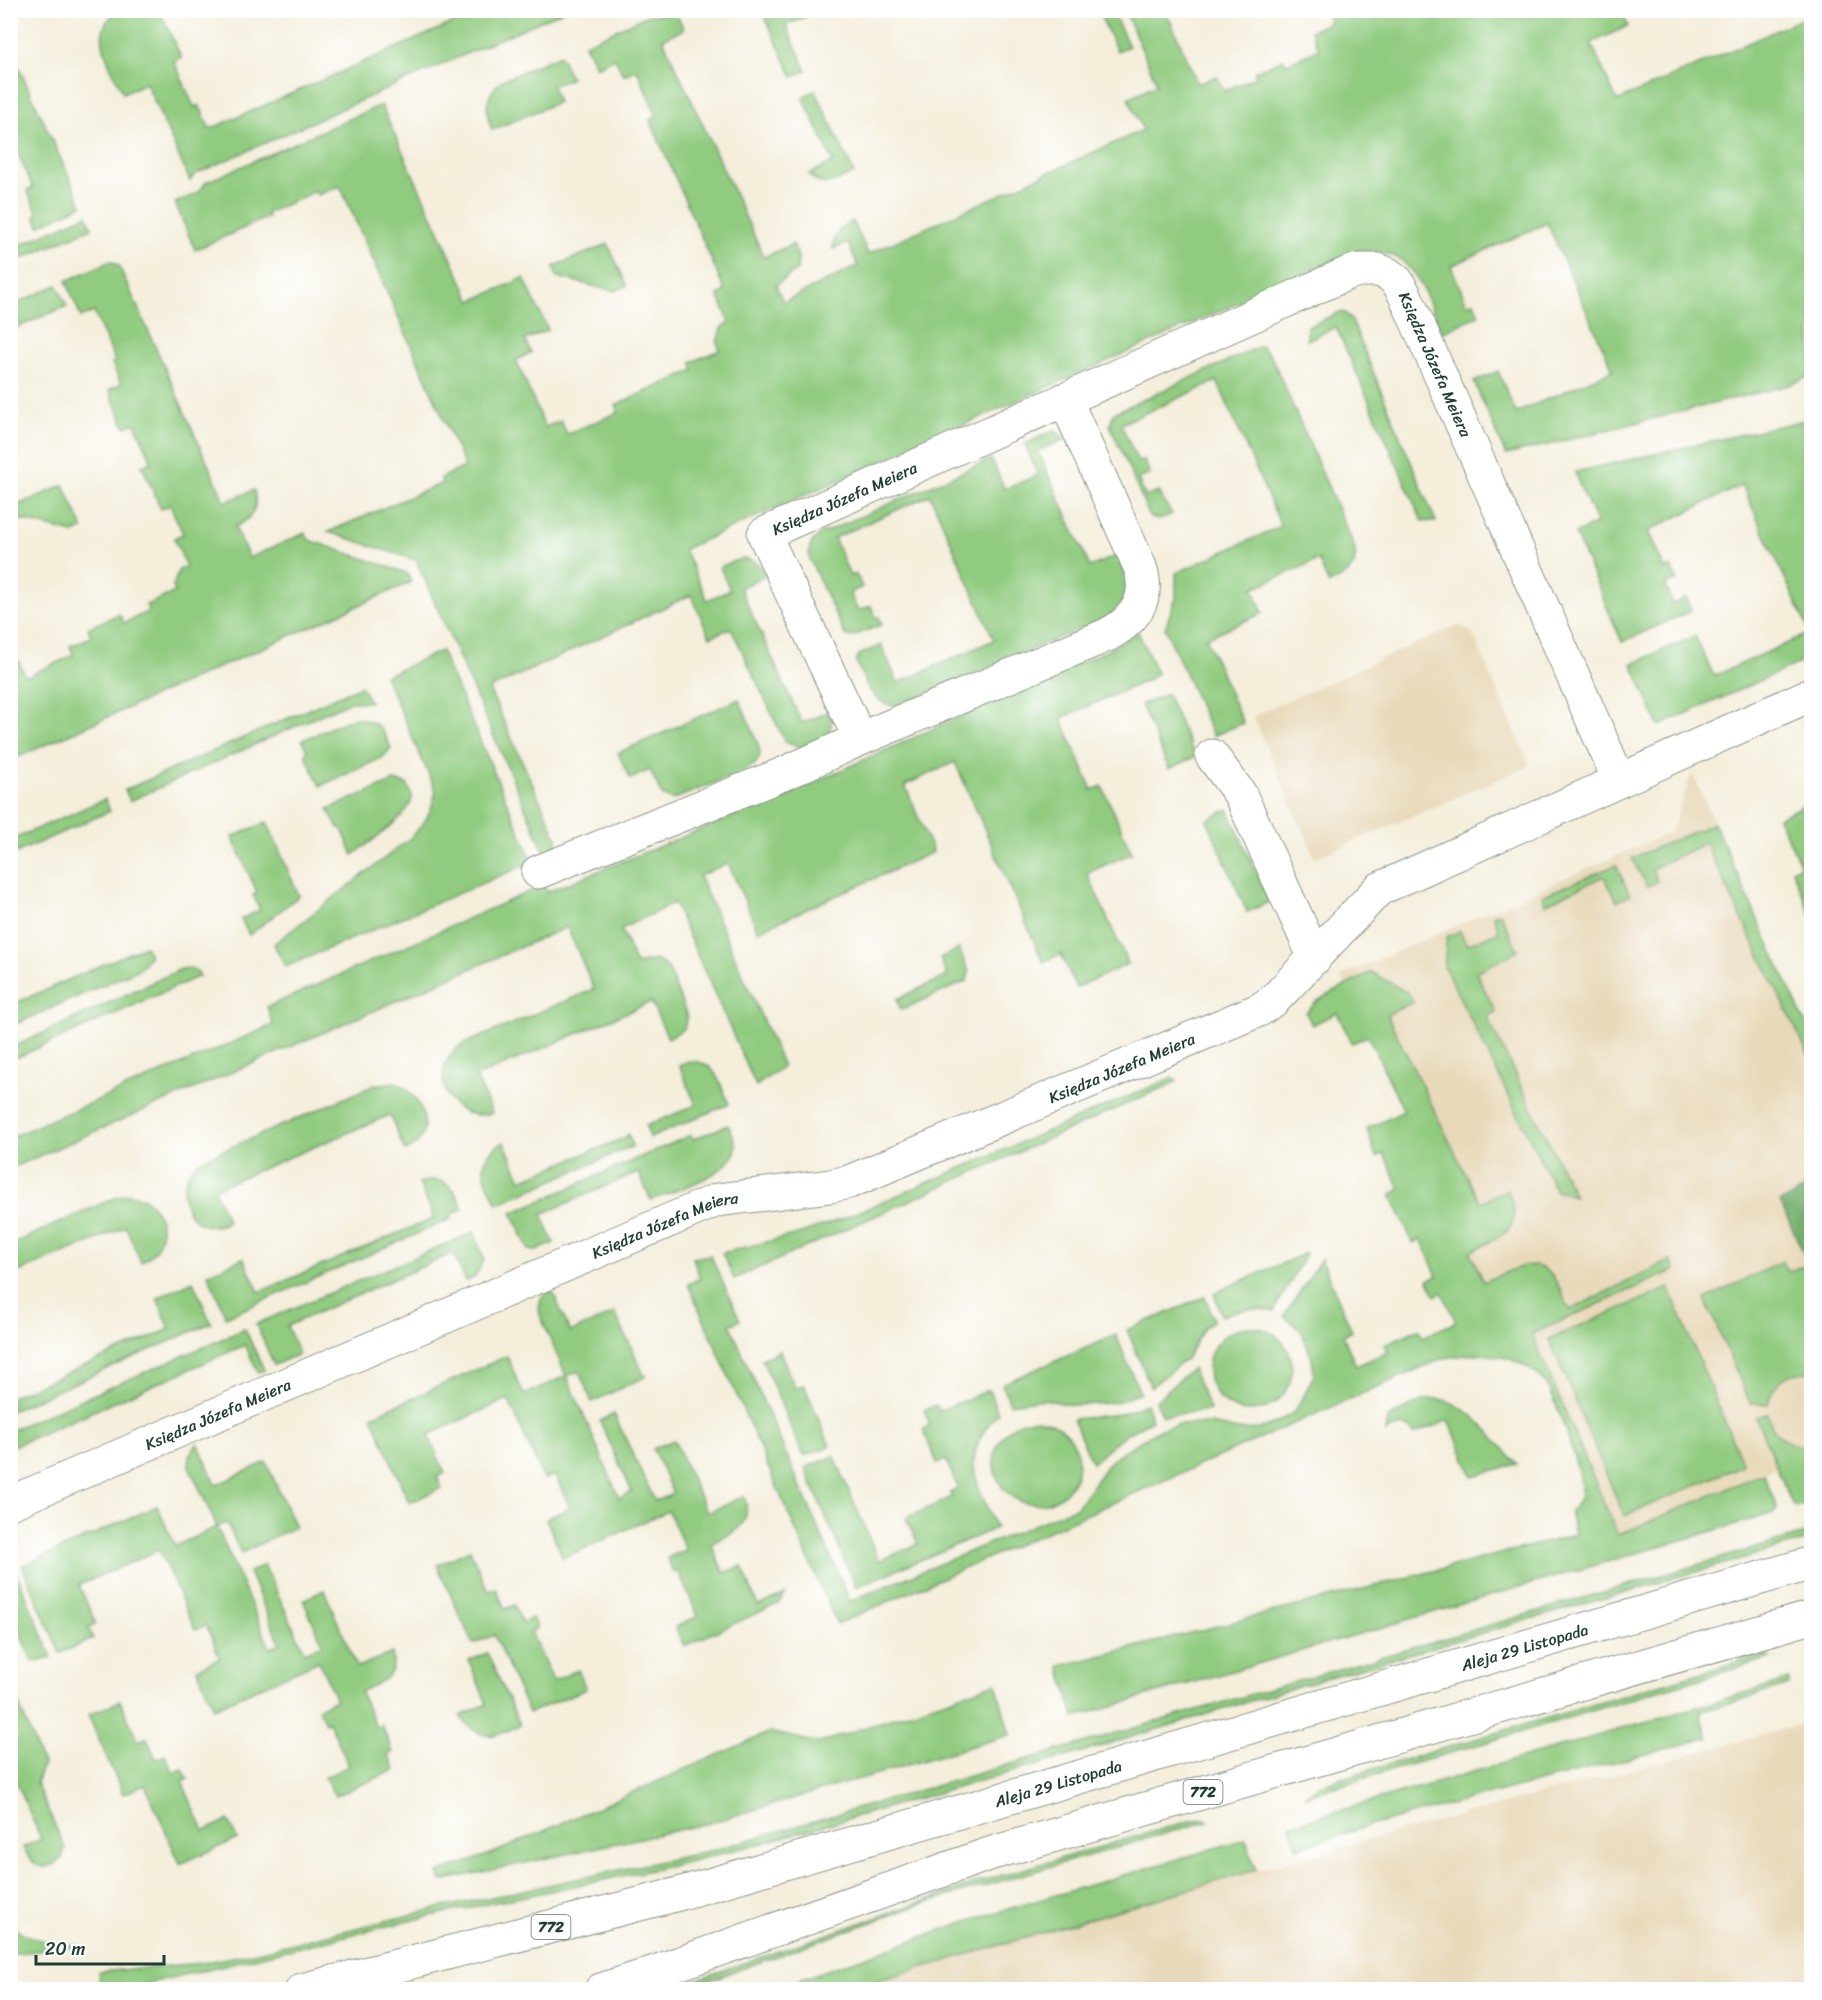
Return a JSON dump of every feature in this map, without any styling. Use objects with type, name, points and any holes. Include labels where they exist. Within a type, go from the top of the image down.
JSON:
[{"type":"street","name":"Księdza Józefa Meiera","points":[[860,739],[764,534],[1346,274],[1370,270],[1388,274],[1396,281],[1405,295],[1619,780]]},
{"type":"street","points":[[538,872],[783,774],[860,739],[1107,635],[1127,622],[1140,606],[1144,588],[1140,567],[1065,399]]},
{"type":"street","name":"Księdza Józefa Meiera","points":[[10,1503],[717,1200],[849,1182],[1259,1010],[1274,1000],[1379,889],[1812,694]]},
{"type":"street","points":[[1212,756],[1240,794],[1315,958]]},
{"type":"street","name":"Aleja 29 Listopada","points":[[302,1989],[675,1895],[1812,1563]]},
{"type":"street","name":"772","points":[[601,1989],[989,1854],[1812,1617]]},
{"type":"shaded area","points":[[1461,626],[1472,633],[1530,766],[1315,858],[1253,716],[1453,627]]},
{"type":"shaded area","points":[[1692,773],[1811,1036],[1811,1186],[1780,1202],[1811,1269],[1811,1452],[1618,1535],[1527,1320],[1506,1330],[1341,976],[1671,832]]},
{"type":"shaded area","points":[[1811,1722],[1811,1989],[849,1990],[1256,1870]]},
{"type":"green space","points":[[122,10],[160,11],[181,57],[174,61],[194,107],[199,105],[210,129],[480,11],[563,11],[195,174],[190,181],[146,83],[123,93],[107,59],[102,37],[104,26],[111,17]]},
{"type":"green space","points":[[762,11],[819,11],[786,25],[806,70],[793,77]]},
{"type":"green space","points":[[1098,11],[1112,11],[1129,46],[1117,51]]},
{"type":"green space","points":[[1125,11],[1166,11],[1198,84],[1217,76],[1224,91],[1256,77],[1254,72],[1283,59],[1286,64],[1319,49],[1311,31],[1330,22],[1325,11],[1628,11],[1623,13],[1628,26],[1591,43],[1617,101],[1811,15],[1811,376],[1789,385],[1506,455],[1474,382],[1498,371],[1516,413],[1613,370],[1547,223],[1451,266],[1467,304],[1474,302],[1479,315],[1442,333],[1421,284],[1402,261],[1389,254],[1372,251],[1351,253],[684,549],[707,600],[730,590],[720,567],[727,564],[740,559],[751,560],[767,575],[740,588],[802,723],[829,711],[831,726],[829,731],[826,736],[815,742],[802,748],[785,742],[731,628],[710,637],[691,595],[489,689],[557,838],[557,843],[546,855],[416,560],[328,532],[442,483],[441,478],[465,467],[340,186],[318,195],[316,191],[267,213],[268,217],[195,250],[175,203],[198,193],[206,182],[381,105],[471,301],[524,278],[548,330],[525,340],[531,353],[516,360],[545,427],[561,421],[567,434],[619,412],[616,405],[694,370],[691,362],[720,350],[717,342],[723,326],[730,323],[718,295],[725,291],[650,120],[657,117],[637,70],[623,75],[615,58],[596,67],[585,44],[648,15],[676,14],[684,29],[663,39],[764,257],[793,244],[798,257],[797,270],[776,285],[783,302],[858,266],[848,243],[833,249],[834,239],[838,232],[853,221],[868,254],[1143,130],[1128,98],[1157,84]]},
{"type":"green space","points":[[560,55],[571,78],[552,86],[558,102],[492,130],[487,110],[489,98],[496,86],[501,81]]},
{"type":"green space","points":[[15,59],[82,205],[39,226],[35,216],[38,214],[27,190],[33,188],[14,145],[11,146],[11,61]]},
{"type":"green space","points":[[815,90],[854,173],[830,183],[819,182],[809,174],[833,162],[803,97]]},
{"type":"green space","points":[[87,215],[92,228],[11,263],[11,249]]},
{"type":"green space","points":[[608,244],[627,286],[614,291],[557,277],[553,267]]},
{"type":"green space","points":[[111,261],[119,266],[225,502],[254,490],[256,502],[253,512],[250,517],[235,527],[249,558],[305,533],[309,540],[407,573],[411,582],[11,760],[11,664],[18,660],[26,677],[73,655],[70,646],[91,637],[88,628],[119,614],[124,623],[149,611],[146,605],[175,592],[173,586],[179,570],[186,566],[174,538],[183,534],[170,505],[161,509],[142,466],[152,462],[135,423],[125,427],[109,390],[121,384],[112,363],[115,361],[94,312],[81,317],[66,281]]},
{"type":"green space","points":[[57,285],[67,306],[11,330],[11,306]]},
{"type":"green space","points":[[1340,312],[1345,313],[1351,319],[1436,522],[1422,521],[1336,327],[1307,340],[1307,327]]},
{"type":"green space","points":[[1261,346],[1271,356],[1354,546],[1355,560],[1346,574],[1329,584],[1318,560],[1253,588],[1263,613],[1206,638],[1243,723],[1213,736],[1165,628],[1176,598],[1176,573],[1281,526],[1217,381],[1121,424],[1138,462],[1144,460],[1150,474],[1138,479],[1146,497],[1158,492],[1172,514],[1159,520],[1150,517],[1110,425],[1113,414],[1118,411]]},
{"type":"green space","points":[[1805,420],[1811,439],[1806,442],[1812,454],[1811,658],[1659,726],[1632,664],[1695,636],[1714,676],[1810,633],[1742,485],[1648,531],[1665,569],[1671,567],[1677,580],[1665,585],[1673,604],[1686,598],[1691,611],[1622,642],[1575,534],[1597,523],[1575,472]]},
{"type":"green space","points":[[1055,430],[1065,439],[1038,451],[1090,567],[1118,555],[1127,582],[1127,590],[1121,603],[1106,618],[897,706],[881,702],[870,691],[863,677],[856,662],[859,655],[881,645],[898,683],[994,640],[930,495],[834,538],[850,576],[856,574],[862,587],[850,593],[858,611],[871,606],[876,618],[879,617],[882,624],[852,637],[845,635],[810,560],[812,543],[819,535],[991,459],[1005,489],[1038,475],[1025,444]]},
{"type":"green space","points":[[64,485],[83,529],[73,533],[13,518],[11,508]]},
{"type":"green space","points":[[1138,632],[1157,673],[1150,679],[1061,718],[1092,790],[1102,786],[1132,853],[1087,873],[1128,964],[1076,988],[1061,954],[1043,962],[955,762],[905,785],[933,852],[758,931],[728,863],[699,876],[783,1066],[756,1086],[674,903],[621,929],[636,964],[657,960],[668,968],[687,1016],[684,1029],[668,1038],[651,1002],[476,1077],[492,1113],[477,1115],[453,1104],[446,1093],[443,1080],[444,1068],[450,1055],[461,1045],[594,989],[567,927],[11,1168],[11,1137],[273,1025],[267,1007],[544,885],[547,892],[786,795],[1106,651]]},
{"type":"green space","points":[[441,651],[533,862],[285,967],[274,944],[408,840],[423,824],[432,806],[436,791],[385,676]]},
{"type":"green space","points":[[361,686],[370,702],[349,702],[130,801],[125,790]]},
{"type":"green space","points":[[1167,694],[1195,757],[1169,769],[1141,705]]},
{"type":"green space","points":[[739,699],[760,750],[758,760],[752,766],[672,800],[662,795],[650,770],[630,779],[618,753]]},
{"type":"green space","points":[[353,718],[378,726],[391,748],[382,758],[320,786],[305,754],[308,752],[302,740]]},
{"type":"green space","points":[[394,781],[407,784],[412,796],[410,805],[397,821],[353,855],[341,827],[338,828],[328,809]]},
{"type":"green space","points":[[105,799],[110,811],[11,855],[11,840]]},
{"type":"green space","points":[[1812,805],[1811,915],[1792,870],[1801,865],[1778,818],[1802,806]]},
{"type":"green space","points":[[1228,809],[1269,902],[1247,912],[1207,820]]},
{"type":"green space","points":[[267,822],[299,896],[249,935],[241,919],[260,910],[253,895],[257,892],[232,837]]},
{"type":"green space","points":[[1714,823],[1811,1036],[1811,1060],[1705,843],[1652,869],[1657,881],[1647,887],[1632,858]]},
{"type":"green space","points":[[1616,865],[1630,895],[1617,902],[1604,876],[1545,904],[1542,896]]},
{"type":"green space","points":[[1500,913],[1518,951],[1476,972],[1496,1012],[1487,1017],[1575,1196],[1556,1191],[1444,966],[1447,937],[1460,931],[1467,945],[1499,931],[1493,916]]},
{"type":"green space","points":[[145,946],[150,955],[140,969],[11,1026],[11,1005]]},
{"type":"green space","points":[[959,949],[969,972],[967,981],[901,1010],[897,999],[947,976],[940,958]]},
{"type":"green space","points":[[187,968],[197,971],[200,976],[11,1060],[11,1048]]},
{"type":"green space","points":[[1371,972],[1408,993],[1413,1002],[1387,1015],[1480,1203],[1507,1189],[1514,1214],[1508,1230],[1470,1252],[1484,1282],[1521,1267],[1539,1267],[1547,1271],[1555,1280],[1570,1310],[1671,1260],[1675,1270],[1532,1334],[1618,1535],[1763,1473],[1777,1508],[1775,1513],[1074,1717],[1060,1666],[1575,1535],[1570,1511],[1576,1505],[1581,1493],[1578,1471],[1556,1405],[1546,1384],[1532,1370],[1511,1360],[1492,1355],[1462,1355],[1441,1359],[837,1624],[688,1284],[700,1278],[693,1258],[710,1255],[740,1320],[730,1325],[850,1601],[1077,1507],[1107,1465],[1123,1451],[1161,1429],[1180,1424],[1211,1424],[1238,1430],[1259,1429],[1278,1422],[1294,1412],[1314,1374],[1312,1359],[1302,1332],[1284,1316],[1321,1259],[1352,1331],[1343,1335],[1356,1366],[1388,1352],[1385,1344],[1419,1329],[1423,1337],[1456,1322],[1442,1292],[1435,1296],[1428,1280],[1437,1276],[1421,1239],[1413,1243],[1391,1195],[1400,1189],[1384,1154],[1376,1157],[1367,1129],[1404,1111],[1368,1036],[1352,1043],[1337,1013],[1312,1025],[1306,1013],[1317,1001]]},
{"type":"green space","points":[[689,1061],[706,1065],[716,1074],[729,1104],[650,1138],[646,1126],[696,1105],[679,1065]]},
{"type":"green space","points":[[1171,1078],[1178,1081],[734,1279],[722,1253],[798,1234],[842,1219]]},
{"type":"green space","points":[[394,1082],[404,1087],[412,1095],[423,1115],[422,1136],[416,1144],[405,1151],[390,1115],[214,1189],[228,1222],[215,1226],[203,1224],[187,1209],[184,1185],[189,1172],[199,1161],[375,1085]]},
{"type":"green space","points":[[728,1125],[736,1147],[733,1157],[714,1173],[651,1200],[638,1172],[542,1214],[554,1243],[536,1251],[529,1250],[512,1213],[691,1135],[693,1139]]},
{"type":"green space","points":[[628,1134],[633,1146],[497,1204],[486,1178],[484,1170],[488,1156],[504,1142],[521,1180],[626,1137]]},
{"type":"green space","points":[[431,1180],[448,1185],[458,1197],[463,1209],[450,1215],[451,1219],[226,1317],[208,1274],[243,1258],[259,1292],[434,1218],[419,1183]]},
{"type":"green space","points":[[1811,1186],[1811,1269],[1780,1202]]},
{"type":"green space","points":[[130,1194],[142,1197],[151,1204],[161,1224],[158,1245],[151,1255],[141,1262],[126,1227],[11,1275],[11,1244],[117,1197]]},
{"type":"green space","points":[[474,1232],[484,1260],[474,1278],[466,1281],[453,1253],[287,1326],[299,1354],[274,1365],[256,1324]]},
{"type":"green space","points":[[1306,1253],[1274,1311],[1247,1309],[1222,1316],[1214,1293]]},
{"type":"green space","points":[[1783,1261],[1788,1272],[1809,1263],[1812,1269],[1811,1372],[1796,1373],[1783,1379],[1773,1389],[1768,1404],[1750,1403],[1705,1299]]},
{"type":"green space","points":[[193,1281],[211,1323],[11,1411],[11,1397],[170,1329],[157,1298]]},
{"type":"green space","points":[[1669,1288],[1743,1465],[1624,1516],[1549,1339]]},
{"type":"green space","points":[[552,1290],[570,1332],[615,1313],[645,1377],[592,1402],[579,1371],[567,1376],[619,1498],[632,1492],[600,1421],[614,1414],[655,1501],[673,1494],[653,1449],[674,1440],[707,1513],[744,1496],[746,1515],[743,1522],[733,1532],[711,1544],[724,1573],[742,1566],[758,1606],[785,1594],[778,1604],[684,1646],[675,1627],[698,1616],[678,1571],[674,1573],[667,1558],[686,1550],[668,1511],[563,1558],[546,1519],[570,1508],[555,1475],[544,1479],[508,1399],[428,1435],[445,1473],[437,1477],[442,1488],[409,1503],[372,1416],[507,1356],[524,1395],[566,1376],[540,1315],[541,1298]]},
{"type":"green space","points":[[1205,1297],[1214,1320],[1204,1328],[1186,1359],[1151,1387],[1127,1330]]},
{"type":"green space","points":[[1242,1327],[1258,1327],[1274,1334],[1285,1345],[1292,1361],[1289,1385],[1280,1399],[1258,1411],[1242,1411],[1226,1404],[1215,1393],[1208,1377],[1208,1361],[1215,1345],[1226,1334]]},
{"type":"green space","points":[[245,1329],[264,1370],[258,1372],[245,1345],[11,1447],[11,1430]]},
{"type":"green space","points":[[1116,1335],[1140,1393],[1120,1401],[1100,1404],[1071,1405],[1044,1399],[1010,1404],[1002,1384]]},
{"type":"green space","points":[[780,1351],[795,1388],[804,1385],[830,1446],[803,1456],[762,1359]]},
{"type":"green space","points":[[1192,1368],[1210,1410],[1163,1416],[1156,1401]]},
{"type":"green space","points":[[989,1390],[998,1413],[978,1442],[975,1469],[977,1482],[996,1528],[856,1587],[805,1468],[834,1456],[879,1561],[918,1544],[906,1518],[952,1497],[949,1492],[958,1488],[946,1460],[937,1463],[923,1429],[930,1425],[924,1410],[936,1405],[939,1411]]},
{"type":"green space","points":[[1431,1399],[1444,1400],[1468,1412],[1517,1464],[1472,1476],[1449,1420],[1414,1434],[1404,1427],[1397,1427],[1386,1432],[1388,1418],[1416,1403]]},
{"type":"green space","points":[[1146,1404],[1152,1420],[1123,1436],[1092,1463],[1073,1419],[1120,1414]]},
{"type":"green space","points":[[1768,1414],[1777,1434],[1796,1445],[1811,1445],[1811,1502],[1796,1507],[1791,1502],[1756,1417]]},
{"type":"green space","points":[[1028,1420],[1044,1420],[1060,1427],[1071,1438],[1078,1454],[1075,1478],[1066,1492],[1044,1504],[1028,1504],[1012,1497],[1001,1486],[994,1470],[994,1454],[1001,1438],[1012,1427]]},
{"type":"green space","points":[[198,1443],[216,1485],[266,1462],[295,1527],[241,1553],[227,1523],[217,1527],[189,1466],[189,1455]]},
{"type":"green space","points":[[157,1506],[175,1546],[217,1527],[270,1648],[280,1644],[249,1572],[264,1565],[305,1652],[323,1644],[303,1600],[324,1590],[357,1667],[392,1653],[393,1662],[390,1674],[360,1692],[376,1727],[382,1726],[393,1752],[388,1754],[395,1770],[335,1796],[325,1777],[349,1766],[329,1722],[325,1723],[318,1708],[336,1700],[319,1661],[214,1708],[197,1669],[220,1658],[206,1625],[195,1630],[159,1550],[79,1585],[96,1624],[88,1627],[93,1639],[60,1653],[22,1566]]},
{"type":"green space","points":[[1811,1532],[1811,1539],[755,1845],[680,1864],[439,1914],[124,1989],[101,1989],[98,1972],[202,1963],[253,1953],[439,1908],[714,1850]]},
{"type":"green space","points":[[470,1550],[488,1591],[496,1588],[505,1609],[514,1605],[522,1623],[532,1618],[537,1628],[531,1632],[553,1681],[578,1670],[586,1689],[529,1713],[494,1635],[473,1644],[437,1565]]},
{"type":"green space","points":[[15,1570],[52,1657],[38,1662],[31,1659],[11,1611],[11,1572]]},
{"type":"green space","points":[[487,1653],[520,1725],[488,1736],[474,1731],[460,1716],[487,1704],[469,1661]]},
{"type":"green space","points":[[1754,1657],[1771,1658],[1304,1796],[1319,1785]]},
{"type":"green space","points":[[1789,1680],[1789,1685],[1700,1712],[1708,1738],[1369,1826],[1297,1848],[1290,1825]]},
{"type":"green space","points":[[996,1683],[1010,1735],[706,1824],[441,1881],[438,1873],[498,1851],[770,1732],[819,1743]]},
{"type":"green space","points":[[11,1685],[43,1764],[36,1783],[65,1848],[62,1858],[50,1866],[39,1866],[30,1859],[23,1847],[41,1839],[11,1769]]},
{"type":"green space","points":[[120,1701],[138,1741],[147,1738],[156,1759],[165,1755],[173,1773],[183,1769],[188,1779],[182,1782],[204,1831],[228,1820],[237,1839],[180,1864],[145,1785],[123,1794],[88,1715]]},
{"type":"green space","points":[[1193,1820],[1208,1821],[925,1903],[685,1989],[669,1989],[979,1882]]},
{"type":"green space","points":[[1246,1839],[1256,1870],[849,1989],[773,1989],[964,1922]]},
{"type":"green space","points":[[10,1924],[33,1938],[79,1946],[11,1954]]}]
